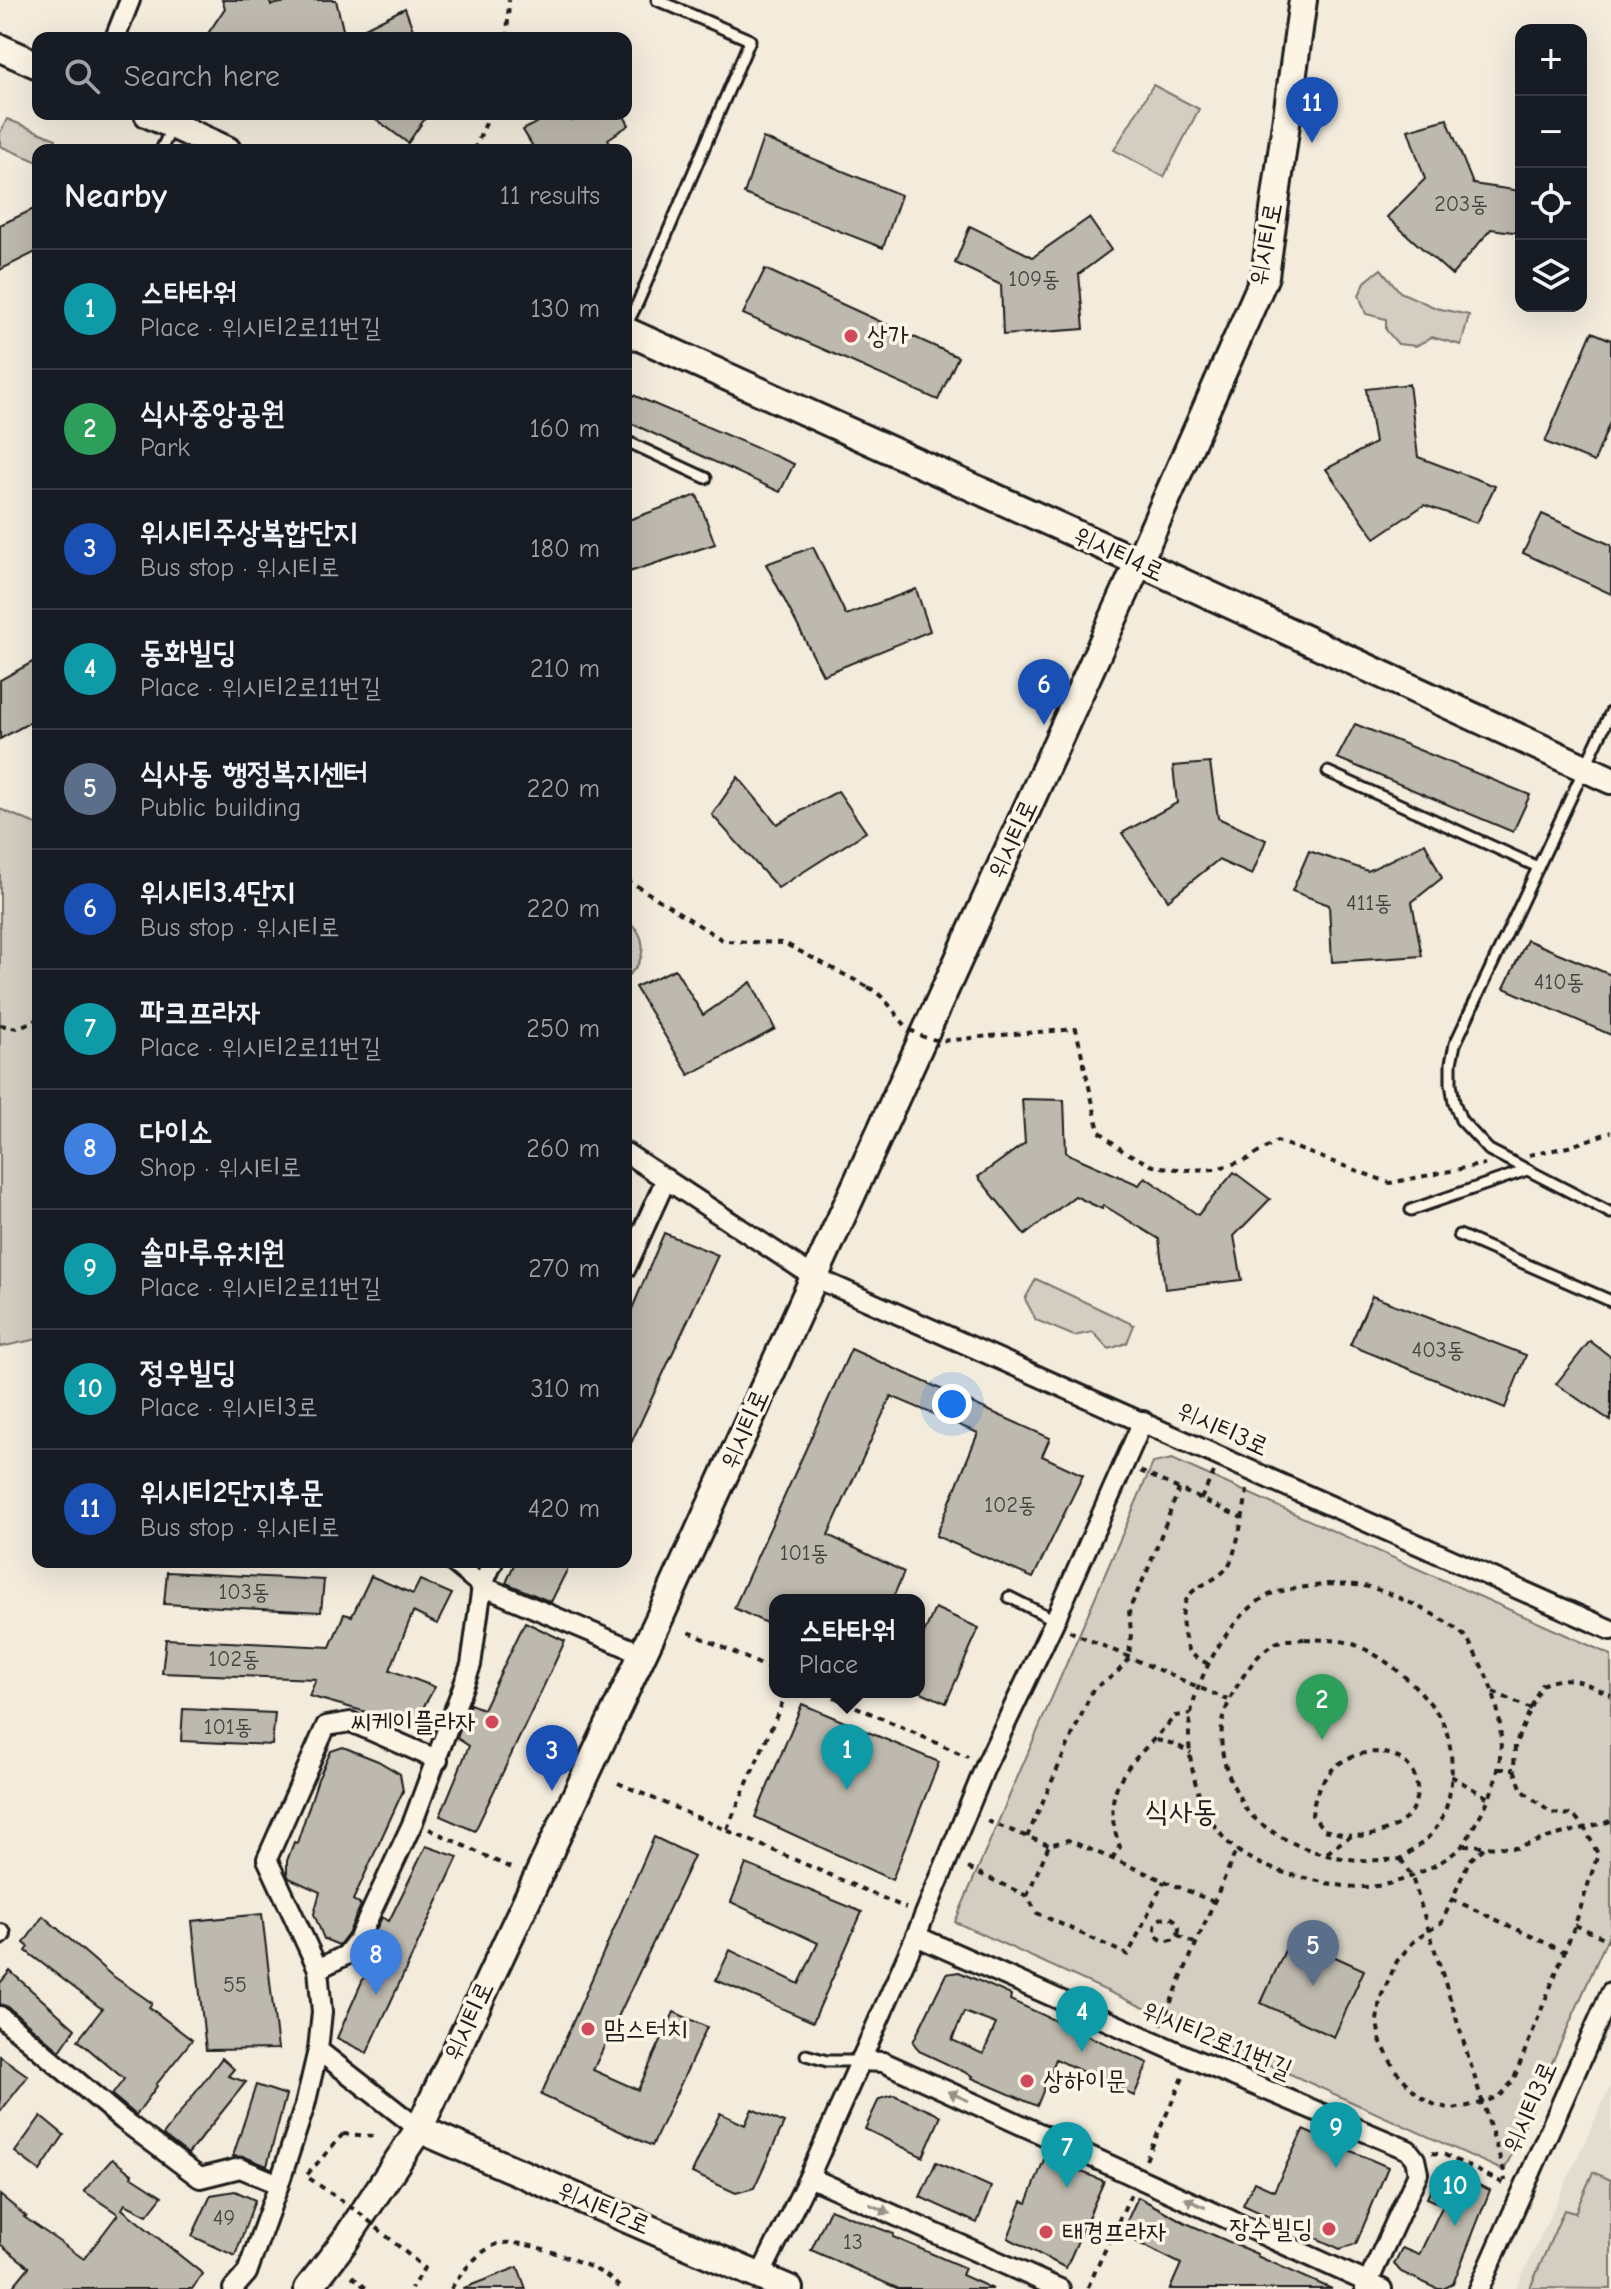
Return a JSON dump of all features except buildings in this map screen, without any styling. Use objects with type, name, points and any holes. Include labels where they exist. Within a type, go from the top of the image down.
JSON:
[{"type":"main road","name":"위시티로","points":[[308,2289],[344,2242],[419,2129],[643,1654],[1265,276],[1303,0]]},
{"type":"main road","points":[[0,48],[32,62]]},
{"type":"main road","points":[[163,120],[215,144]]},
{"type":"main road","name":"위시티4로","points":[[632,332],[1611,780]]},
{"type":"main road","name":"위시티2로","points":[[419,2129],[789,2289]]},
{"type":"street","points":[[117,32],[130,0]]},
{"type":"street","name":"위시티3로","points":[[632,1157],[814,1277],[1611,1630]]},
{"type":"street","points":[[632,1255],[666,1179]]},
{"type":"street","points":[[760,2276],[809,2177],[916,1936],[986,1765],[1062,1625],[1143,1421]]},
{"type":"street","points":[[460,1568],[482,1586],[643,1654]]},
{"type":"street","points":[[318,1969],[346,1955],[359,1938],[413,1822],[471,1665],[482,1586],[490,1568]]},
{"type":"street","points":[[233,2289],[247,2273],[305,2105],[318,2050],[322,2012],[318,1969],[267,1859],[326,1726],[351,1722],[438,1760]]},
{"type":"street","name":"위시티2로11번길","points":[[859,2061],[883,2062],[1371,2287],[1418,2173],[1415,2159],[1408,2150],[916,1936]]},
{"type":"street","name":"위시티3로","points":[[1479,2289],[1611,1992]]},
{"type":"street","points":[[0,2016],[124,2121],[200,2178],[240,2168],[279,2184]]},
{"type":"street","points":[[318,2050],[419,2129]]},
{"type":"street","points":[[809,2177],[1060,2289]]},
{"type":"lane","points":[[632,315],[750,40],[657,0]]},
{"type":"lane","points":[[164,144],[173,124]]},
{"type":"lane","points":[[632,444],[706,478]]},
{"type":"lane","points":[[1611,712],[1455,1044],[1451,1063],[1454,1102],[1461,1120],[1489,1150],[1611,1213]]},
{"type":"lane","points":[[1328,772],[1538,867]]},
{"type":"lane","points":[[1411,1210],[1527,1170]]},
{"type":"lane","points":[[1459,1235],[1611,1301]]},
{"type":"lane","points":[[1009,1597],[1062,1625]]},
{"type":"lane","points":[[806,2055],[827,2061],[859,2061]]},
{"type":"path","points":[[507,32],[509,0]]},
{"type":"path","points":[[477,144],[487,120]]},
{"type":"path","points":[[632,883],[724,941],[784,943],[868,987],[881,994],[910,1031],[933,1041],[1076,1029],[1099,1131],[1123,1151],[1153,1166],[1185,1170],[1216,1169],[1246,1160],[1277,1141],[1390,1183],[1568,1147],[1611,1132]]},
{"type":"path","points":[[0,1025],[17,1028],[32,1022]]},
{"type":"path","points":[[1138,1470],[1242,1518]]},
{"type":"path","points":[[1201,1499],[1214,1472]]},
{"type":"path","points":[[1208,1664],[1189,1653],[1182,1618],[1184,1604],[1193,1591],[1227,1568],[1242,1518],[1247,1487]]},
{"type":"path","points":[[1027,1837],[1093,1689],[1116,1674],[1129,1658],[1129,1610],[1179,1489]]},
{"type":"path","points":[[1328,1584],[1367,1586],[1409,1601],[1465,1636],[1493,1692],[1502,1741],[1499,1769],[1490,1799],[1463,1845],[1412,1877],[1385,1885],[1346,1887],[1291,1875],[1256,1862],[1236,1850],[1219,1833],[1205,1809],[1191,1753],[1191,1714],[1208,1664],[1238,1618],[1272,1594],[1328,1584]]},
{"type":"path","points":[[1062,1625],[1129,1658],[1228,1700]]},
{"type":"path","points":[[689,1632],[769,1668]]},
{"type":"path","points":[[1305,1639],[1352,1644],[1379,1658],[1406,1678],[1431,1705],[1444,1725],[1452,1756],[1451,1776],[1449,1798],[1438,1826],[1401,1859],[1377,1861],[1325,1854],[1294,1845],[1247,1810],[1232,1783],[1221,1753],[1222,1725],[1228,1700],[1251,1662],[1280,1641],[1305,1639]]},
{"type":"path","points":[[1484,1848],[1469,1861],[1442,1922],[1414,1941],[1397,1961],[1380,1999],[1377,2021],[1380,2040],[1395,2070],[1418,2095],[1435,2105],[1453,2109],[1499,2096],[1513,2081],[1575,1925],[1598,1854],[1574,1815],[1551,1813],[1522,1790],[1514,1769],[1515,1745],[1541,1685],[1572,1678],[1611,1695]]},
{"type":"path","points":[[1493,1692],[1531,1709]]},
{"type":"path","points":[[727,1830],[784,1698]]},
{"type":"path","points":[[836,1698],[970,1758]]},
{"type":"path","points":[[1112,1859],[1120,1847],[1111,1813],[1121,1778],[1175,1716],[1191,1714]]},
{"type":"path","points":[[1156,1740],[1175,1744],[1191,1753]]},
{"type":"path","points":[[1325,1854],[1351,1836],[1368,1836],[1405,1820],[1416,1801],[1417,1781],[1409,1765],[1392,1755],[1362,1753],[1344,1760],[1325,1777],[1315,1795],[1312,1815],[1324,1830],[1351,1836]]},
{"type":"path","points":[[1499,1769],[1514,1769]]},
{"type":"path","points":[[1451,1776],[1490,1799]]},
{"type":"path","points":[[618,1783],[906,1908]]},
{"type":"path","points":[[1463,1845],[1517,1848],[1608,1822],[1611,1818]]},
{"type":"path","points":[[987,1821],[1049,1845],[1068,1840],[1214,1902]]},
{"type":"path","points":[[413,1822],[535,1880]]},
{"type":"path","points":[[1027,1896],[1049,1845]]},
{"type":"path","points":[[1161,2025],[1236,1850]]},
{"type":"path","points":[[1401,1859],[1412,1877],[1504,2171],[1505,2184],[1445,2155],[1432,2153]]},
{"type":"path","points":[[968,1868],[1027,1896],[1037,1913],[1128,1955],[1164,1881]]},
{"type":"path","points":[[1452,1899],[1563,1951]]},
{"type":"path","points":[[1146,1917],[1156,1923]]},
{"type":"path","points":[[1163,1917],[1171,1917],[1179,1927],[1178,1935],[1172,1940],[1160,1940],[1155,1934],[1156,1923],[1163,1917]]},
{"type":"path","points":[[1575,1925],[1611,1941]]},
{"type":"path","points":[[1178,1935],[1196,1944]]},
{"type":"path","points":[[1145,2163],[1186,2071]]},
{"type":"path","points":[[374,2136],[343,2134],[306,2176],[362,2215],[424,2268],[411,2289]]},
{"type":"path","points":[[1088,2287],[1134,2189]]},
{"type":"path","points":[[451,2289],[463,2269],[496,2244],[525,2244],[562,2256],[604,2274],[622,2289]]},
{"type":"path","points":[[352,2276],[367,2289]]},
{"type":"shaded area","points":[[1153,85],[1199,109],[1164,177],[1114,150]]},
{"type":"shaded area","points":[[7,119],[56,139],[53,144],[32,144],[32,159],[0,146],[0,133]]},
{"type":"shaded area","points":[[1381,269],[1400,292],[1436,308],[1469,315],[1461,345],[1432,337],[1416,346],[1398,344],[1386,330],[1386,319],[1366,314],[1359,295],[1365,282]]},
{"type":"shaded area","points":[[0,809],[32,822],[32,1340],[0,1347]]},
{"type":"shaded area","points":[[632,925],[642,940],[641,956],[633,971]]},
{"type":"shaded area","points":[[1036,1279],[1134,1325],[1127,1343],[1109,1349],[1093,1332],[1074,1336],[1036,1320],[1025,1299]]},
{"type":"shaded area","points":[[1172,1459],[1611,1655],[1611,1930],[1504,2171],[955,1922],[1153,1463]]},
{"type":"shaded area","points":[[1611,2085],[1611,2289],[1516,2289]]},
{"type":"shaded area","points":[[1593,2172],[1611,2180],[1611,2289],[1530,2288],[1564,2210],[1575,2213]]},
{"type":"place","name":"위시티2단지후문","points":[[1312,143]]},
{"type":"place","name":"상가","points":[[851,336]]},
{"type":"place","name":"위시티3.4단지","points":[[1044,725]]},
{"type":"place","name":"씨케이플라자","points":[[492,1722]]},
{"type":"place","name":"식사중앙공원","points":[[1322,1740]]},
{"type":"place","name":"스타타워","points":[[847,1790]]},
{"type":"place","name":"위시티주상복합단지","points":[[552,1791]]},
{"type":"place","name":"식사동 행정복지센터","points":[[1313,1986]]},
{"type":"place","name":"다이소","points":[[376,1995]]},
{"type":"place","name":"맘스터치","points":[[588,2029]]},
{"type":"place","name":"동화빌딩","points":[[1082,2052]]},
{"type":"place","name":"상하이문","points":[[1027,2081]]},
{"type":"place","name":"솔마루유치원","points":[[1336,2168]]},
{"type":"place","name":"파크프라자","points":[[1067,2188]]},
{"type":"place","name":"정우빌딩","points":[[1455,2226]]},
{"type":"place","name":"장수빌딩","points":[[1329,2229]]},
{"type":"place","name":"태경프라자","points":[[1046,2232]]},
{"type":"district","name":"식사동","points":[[1181,1811]]}]
